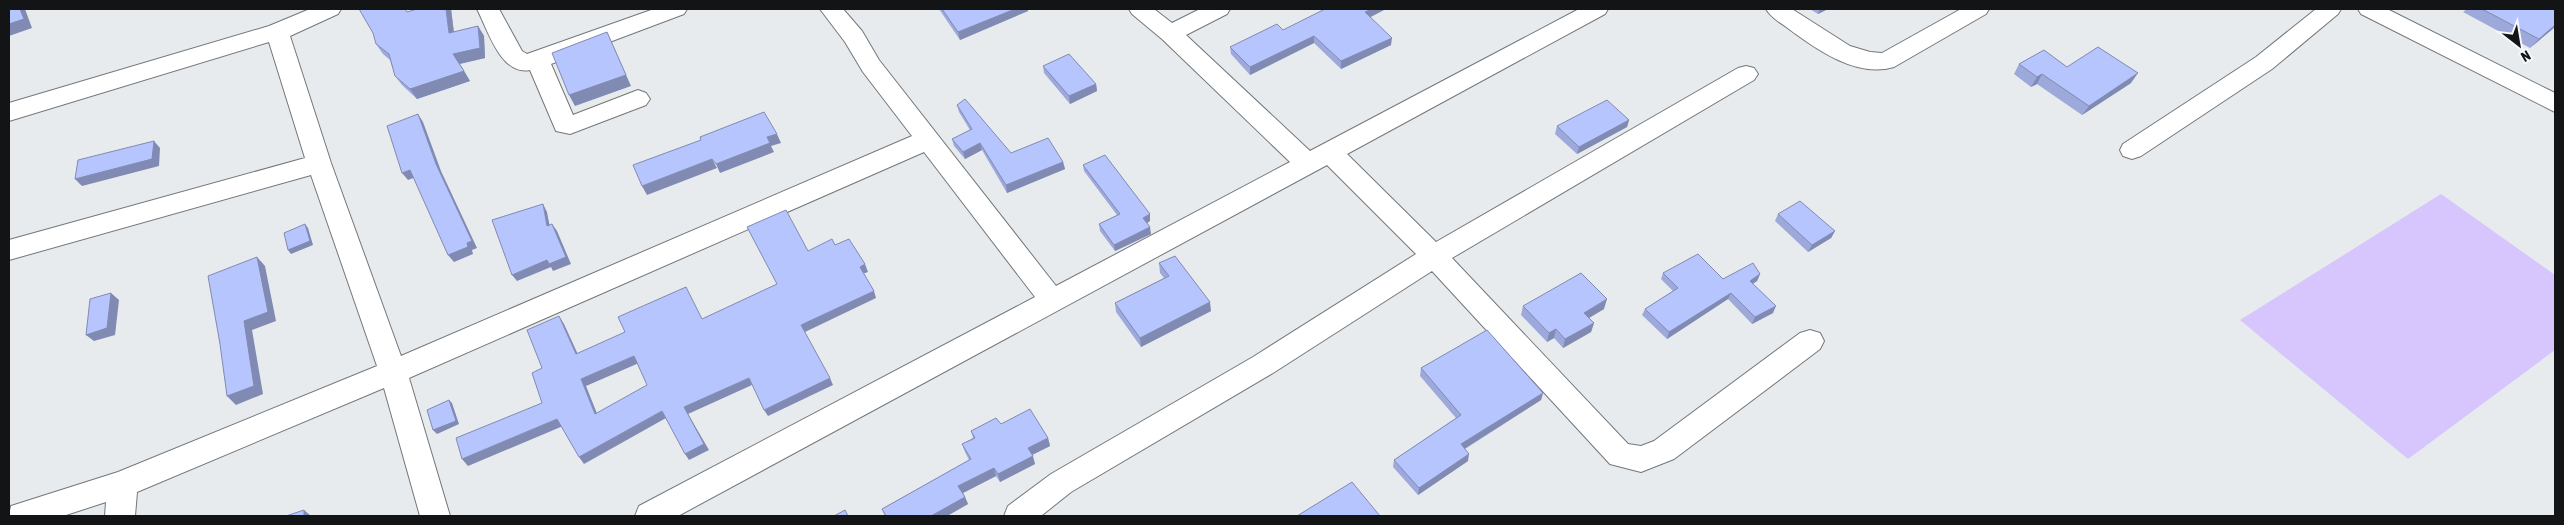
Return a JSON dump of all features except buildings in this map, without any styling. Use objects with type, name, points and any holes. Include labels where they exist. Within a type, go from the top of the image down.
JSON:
[{"type":"street","points":[[9,112],[277,32],[330,9]]},
{"type":"street","points":[[488,9],[513,56],[523,63],[538,60],[676,9]]},
{"type":"street","points":[[831,9],[854,37],[871,66],[1052,300]]},
{"type":"street","points":[[1140,9],[1434,256],[1620,455],[1641,459],[1664,450],[1810,341]]},
{"type":"street","points":[[1170,33],[1219,9]]},
{"type":"street","points":[[650,516],[1597,9]]},
{"type":"street","points":[[1777,9],[1834,50],[1870,62],[1886,61],[1978,9]]},
{"type":"street","points":[[2132,150],[2264,63],[2330,9]]},
{"type":"street","points":[[2386,12],[2555,103]]},
{"type":"street","points":[[277,32],[319,163],[393,372],[435,516]]},
{"type":"street","points":[[538,60],[565,125],[570,125],[638,99]]},
{"type":"street","points":[[1019,516],[1061,482],[1264,365],[1434,256],[1746,74]]},
{"type":"street","points":[[22,516],[123,484],[393,372],[929,139]]},
{"type":"street","points":[[9,250],[319,163]]},
{"type":"street","points":[[120,516],[123,484]]},
{"type":"shaded area","points":[[2441,194],[2555,275],[2555,350],[2408,459],[2240,320]]}]
